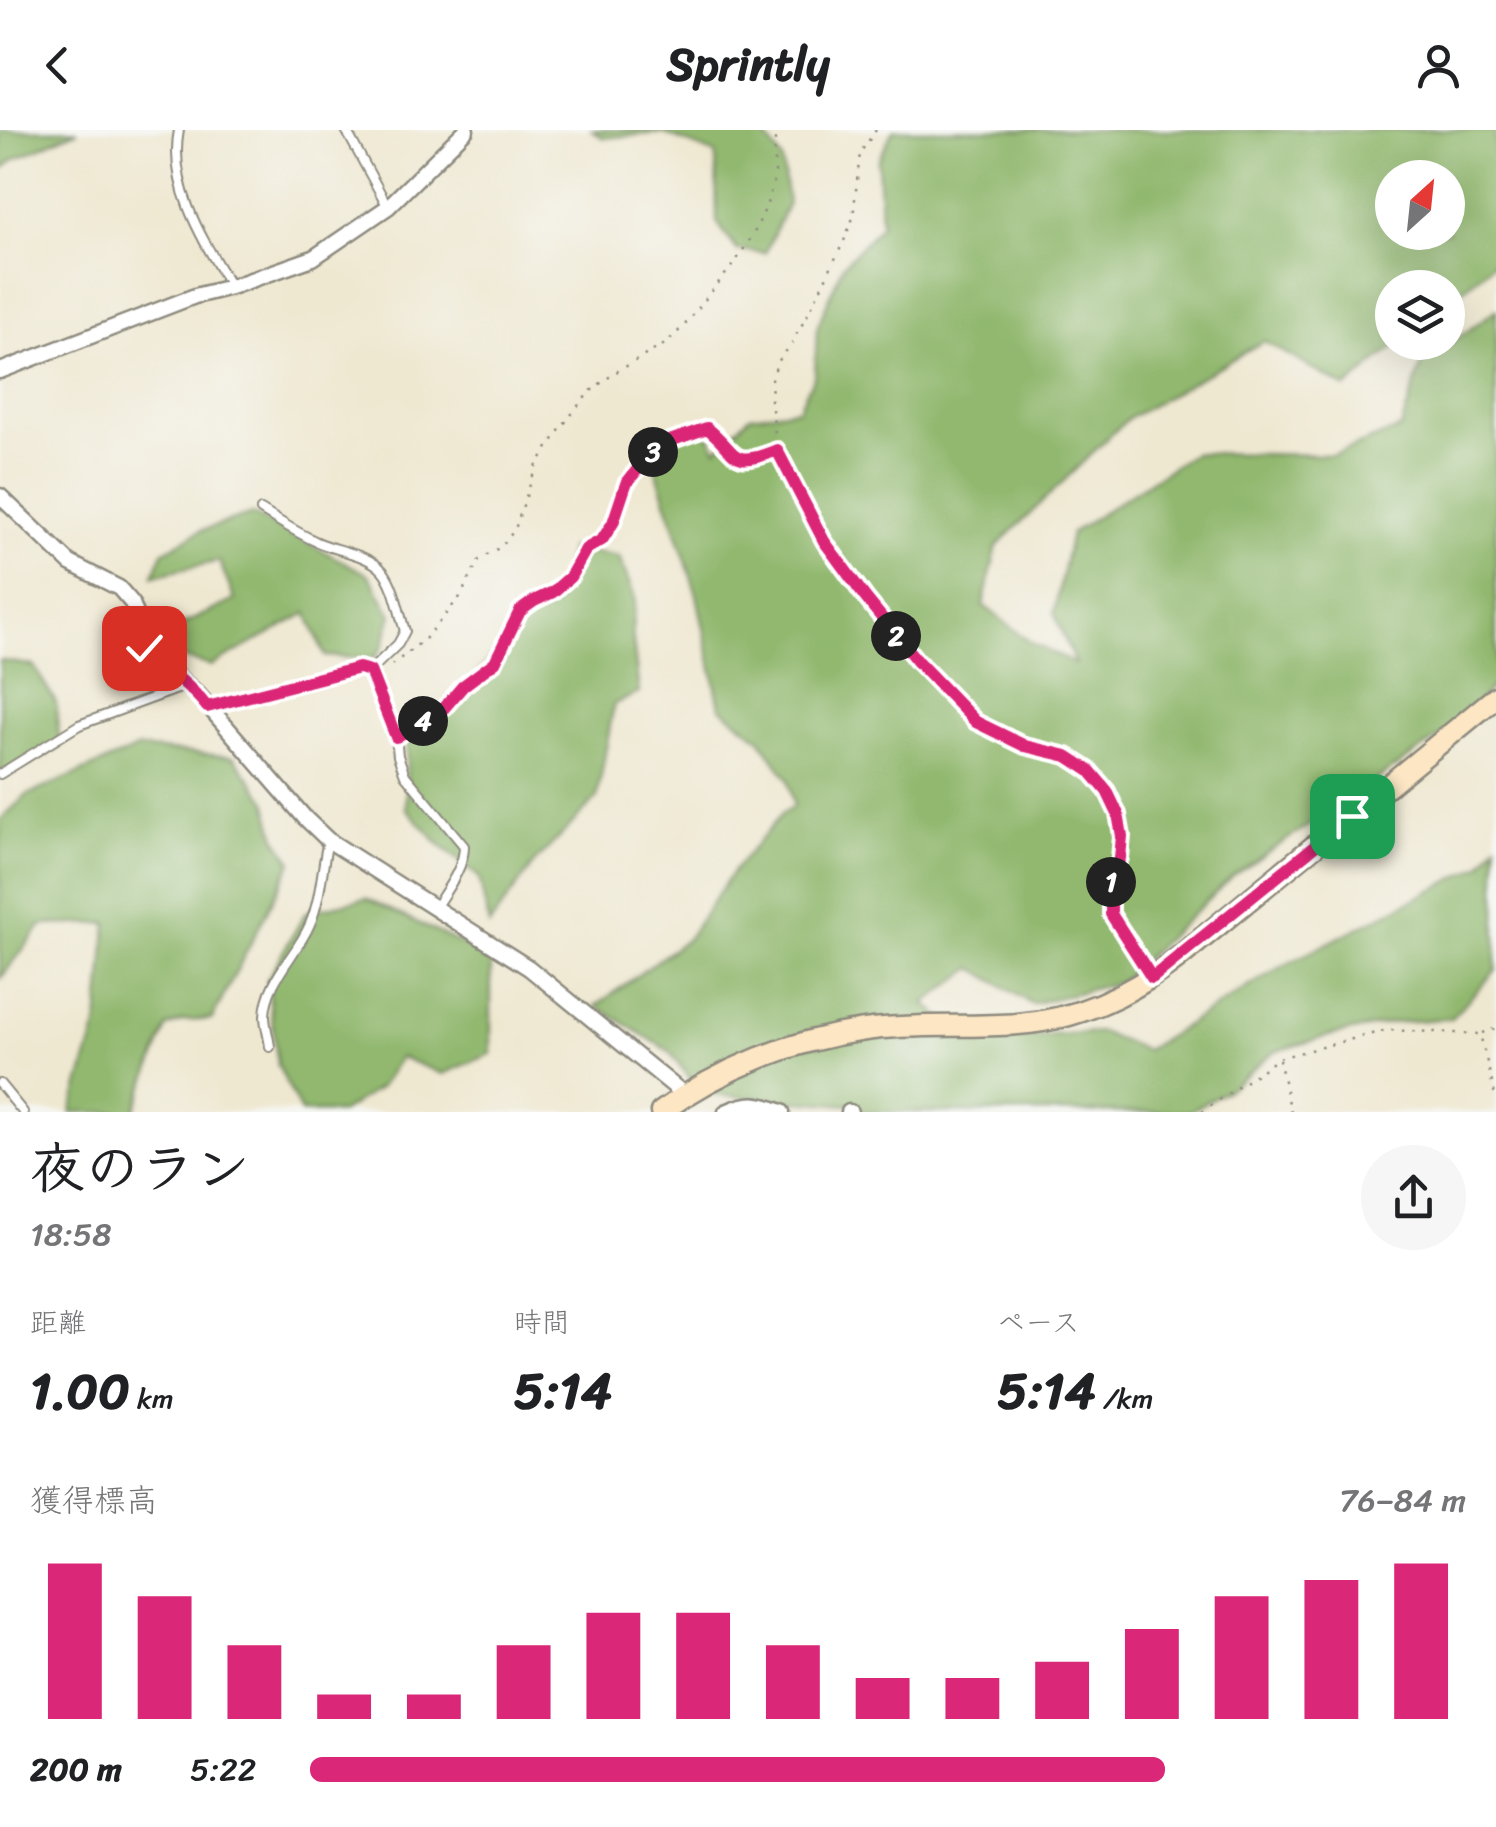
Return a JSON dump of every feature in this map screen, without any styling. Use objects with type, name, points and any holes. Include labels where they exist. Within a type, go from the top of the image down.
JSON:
[{"type":"street","points":[[0,371],[194,296],[313,258],[388,206],[466,130]]},
{"type":"street","points":[[0,496],[70,563],[119,588],[132,603],[144,648],[188,684],[328,840],[529,968],[685,1095]]},
{"type":"street","points":[[661,1112],[685,1095],[746,1064],[827,1037],[884,1028],[1018,1024],[1056,1018],[1108,1002],[1152,978],[1496,697]]},
{"type":"street","points":[[726,1112],[747,1103],[782,1112]]},
{"type":"lane","points":[[179,130],[176,147],[183,195],[201,236],[231,287]]},
{"type":"lane","points":[[346,130],[388,206]]},
{"type":"lane","points":[[261,510],[307,537],[372,562],[390,584],[405,631],[398,644],[370,671],[396,737],[404,775],[464,846],[458,870],[435,908]]},
{"type":"lane","points":[[0,774],[78,725],[188,684]]},
{"type":"lane","points":[[270,1047],[265,1017],[268,1001],[318,902],[328,840]]},
{"type":"lane","points":[[0,1084],[23,1112]]},
{"type":"path","points":[[207,707],[359,668],[386,669],[425,639],[460,597],[479,560],[502,546],[515,529],[538,464],[581,402],[616,372],[665,344],[736,261],[754,233],[775,177],[776,130]]},
{"type":"path","points":[[876,130],[860,153],[853,218],[844,241],[772,378],[777,450],[824,541],[928,673],[976,722],[1025,746],[1067,756],[1090,771],[1107,791],[1118,814],[1122,836],[1120,858],[1111,879],[1111,914],[1152,978]]},
{"type":"path","points":[[396,737],[444,708],[463,686],[495,662],[520,611],[553,592],[570,577],[586,549],[602,540],[613,523],[626,484],[648,456],[667,442],[707,428],[728,452],[740,458],[758,458],[777,450]]},
{"type":"path","points":[[1202,1112],[1279,1058],[1387,1030],[1480,1034],[1496,1028]]},
{"type":"path","points":[[1480,1034],[1496,1098]]},
{"type":"path","points":[[1279,1058],[1291,1112]]},
{"type":"green space","points":[[0,130],[78,130],[14,159],[0,172]]},
{"type":"green space","points":[[592,130],[761,130],[782,159],[788,203],[765,253],[737,250],[717,222],[716,154],[663,133],[603,138]]},
{"type":"green space","points":[[893,130],[1496,130],[1496,261],[1465,287],[1465,270],[1375,270],[1375,360],[1379,360],[1346,388],[1264,341],[1126,420],[997,546],[983,605],[1030,642],[1075,664],[1054,613],[1071,533],[1194,453],[1334,455],[1401,428],[1421,365],[1428,360],[1465,360],[1465,333],[1496,310],[1496,683],[1450,730],[1233,876],[1120,982],[1032,1004],[973,968],[925,1003],[968,1040],[1100,1032],[1146,1050],[1279,968],[1481,865],[1496,844],[1496,970],[1451,1018],[1390,1023],[1274,1052],[1231,1087],[1189,1112],[865,1112],[850,1105],[702,1094],[669,1051],[596,1006],[688,938],[732,873],[782,814],[794,806],[788,779],[760,739],[720,707],[697,595],[656,470],[664,430],[701,421],[717,449],[750,416],[798,409],[815,375],[817,328],[842,267],[881,225],[878,161]]},
{"type":"green space","points":[[252,514],[369,575],[392,615],[383,646],[374,659],[325,656],[307,613],[211,666],[183,658],[164,633],[235,600],[219,561],[153,576],[163,552],[200,531]]},
{"type":"green space","points":[[570,548],[619,557],[635,598],[632,631],[639,693],[614,704],[597,798],[534,863],[489,925],[479,877],[440,845],[406,808],[407,742],[455,699],[523,621],[557,604]]},
{"type":"green space","points":[[0,660],[34,666],[56,703],[60,746],[0,774]]},
{"type":"green space","points":[[138,748],[234,757],[266,800],[276,837],[292,862],[212,1019],[182,1021],[167,1027],[134,1112],[71,1112],[98,1023],[107,923],[42,925],[0,979],[0,820],[27,795]]},
{"type":"green space","points":[[366,898],[491,958],[491,1054],[443,1074],[400,1057],[380,1087],[342,1112],[301,1112],[278,1066],[267,980],[306,912]]},
{"type":"route","points":[[144,648],[188,684],[207,707],[359,668],[370,671],[396,737],[444,708],[463,686],[495,662],[520,611],[553,592],[570,577],[586,549],[602,540],[613,523],[626,484],[648,456],[667,442],[707,428],[728,452],[740,458],[758,458],[777,450],[824,541],[917,661],[976,722],[1025,746],[1067,756],[1090,771],[1107,791],[1118,814],[1122,836],[1120,858],[1111,879],[1111,914],[1152,978],[1352,816]]}]
